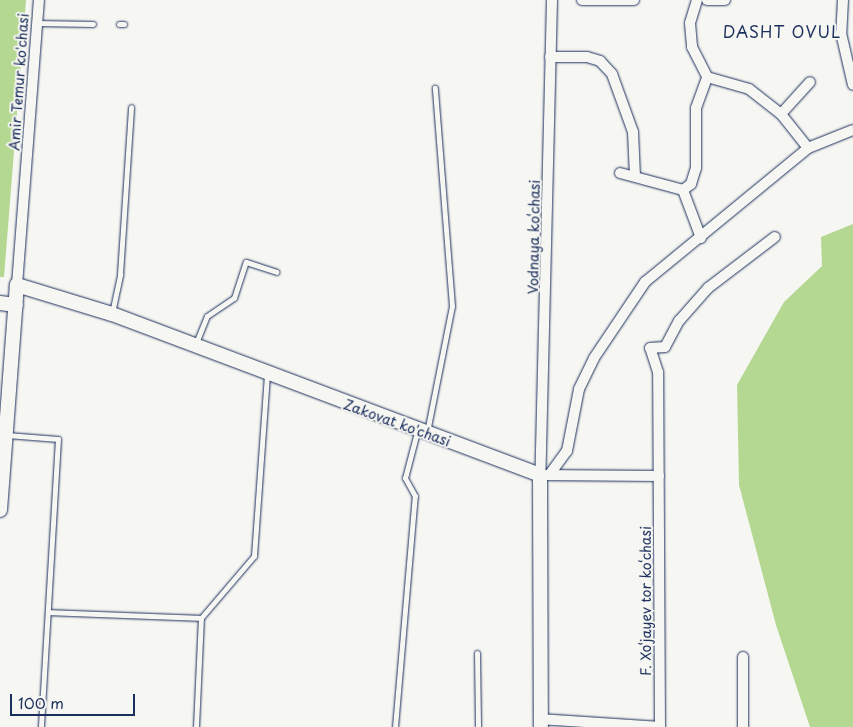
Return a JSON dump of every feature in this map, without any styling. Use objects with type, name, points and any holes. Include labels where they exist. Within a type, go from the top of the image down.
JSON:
[{"type":"main road","points":[[0,510],[17,285]]},
{"type":"main road","name":"Zakovat ko'chasi","points":[[17,285],[112,314],[422,434],[545,474]]},
{"type":"main road","points":[[0,303],[16,305]]},
{"type":"main road","points":[[541,723],[545,474]]},
{"type":"street","name":"Amir Temur ko'chasi","points":[[17,285],[38,0]]},
{"type":"street","name":"Vodnaya ko‘chasi","points":[[545,474],[552,0]]},
{"type":"street","points":[[582,0],[632,1]]},
{"type":"street","points":[[683,190],[691,184],[696,168],[696,108],[707,77],[692,47],[690,23],[697,0]]},
{"type":"street","points":[[707,0],[725,0]]},
{"type":"street","points":[[843,0],[841,33],[853,85]]},
{"type":"street","points":[[550,57],[587,57],[600,61],[612,74],[633,132],[635,176]]},
{"type":"street","points":[[707,77],[749,89],[781,114],[808,148]]},
{"type":"street","points":[[781,114],[810,82]]},
{"type":"street","points":[[545,474],[567,452],[579,389],[613,327],[650,277],[701,238],[808,148],[853,130]]},
{"type":"street","points":[[620,173],[683,190]]},
{"type":"street","points":[[683,190],[701,238]]},
{"type":"street","name":"F. Xo‘jayev tor ko‘chasi","points":[[541,723],[660,727],[658,372],[650,348],[665,347],[680,321],[708,288],[775,237]]},
{"type":"street","points":[[545,474],[659,476]]},
{"type":"street","points":[[743,657],[743,727]]},
{"type":"lane","points":[[37,23],[93,24]]},
{"type":"lane","points":[[395,727],[415,496],[405,478],[422,434],[452,306],[435,88]]},
{"type":"lane","points":[[112,314],[120,274],[131,106]]},
{"type":"lane","points":[[195,346],[207,316],[234,298],[246,262],[276,272]]},
{"type":"lane","points":[[196,727],[201,618],[254,556],[267,374]]},
{"type":"lane","points":[[6,435],[58,439],[41,727]]},
{"type":"lane","points":[[48,612],[201,618]]},
{"type":"lane","points":[[477,653],[478,727]]},
{"type":"green space","points":[[0,0],[26,0],[4,277],[0,277]]},
{"type":"green space","points":[[853,224],[853,727],[810,727],[776,625],[739,485],[737,385],[784,302],[822,266],[821,237]]},
{"type":"district","name":"DASHT ОVUL","points":[[782,31]]}]
